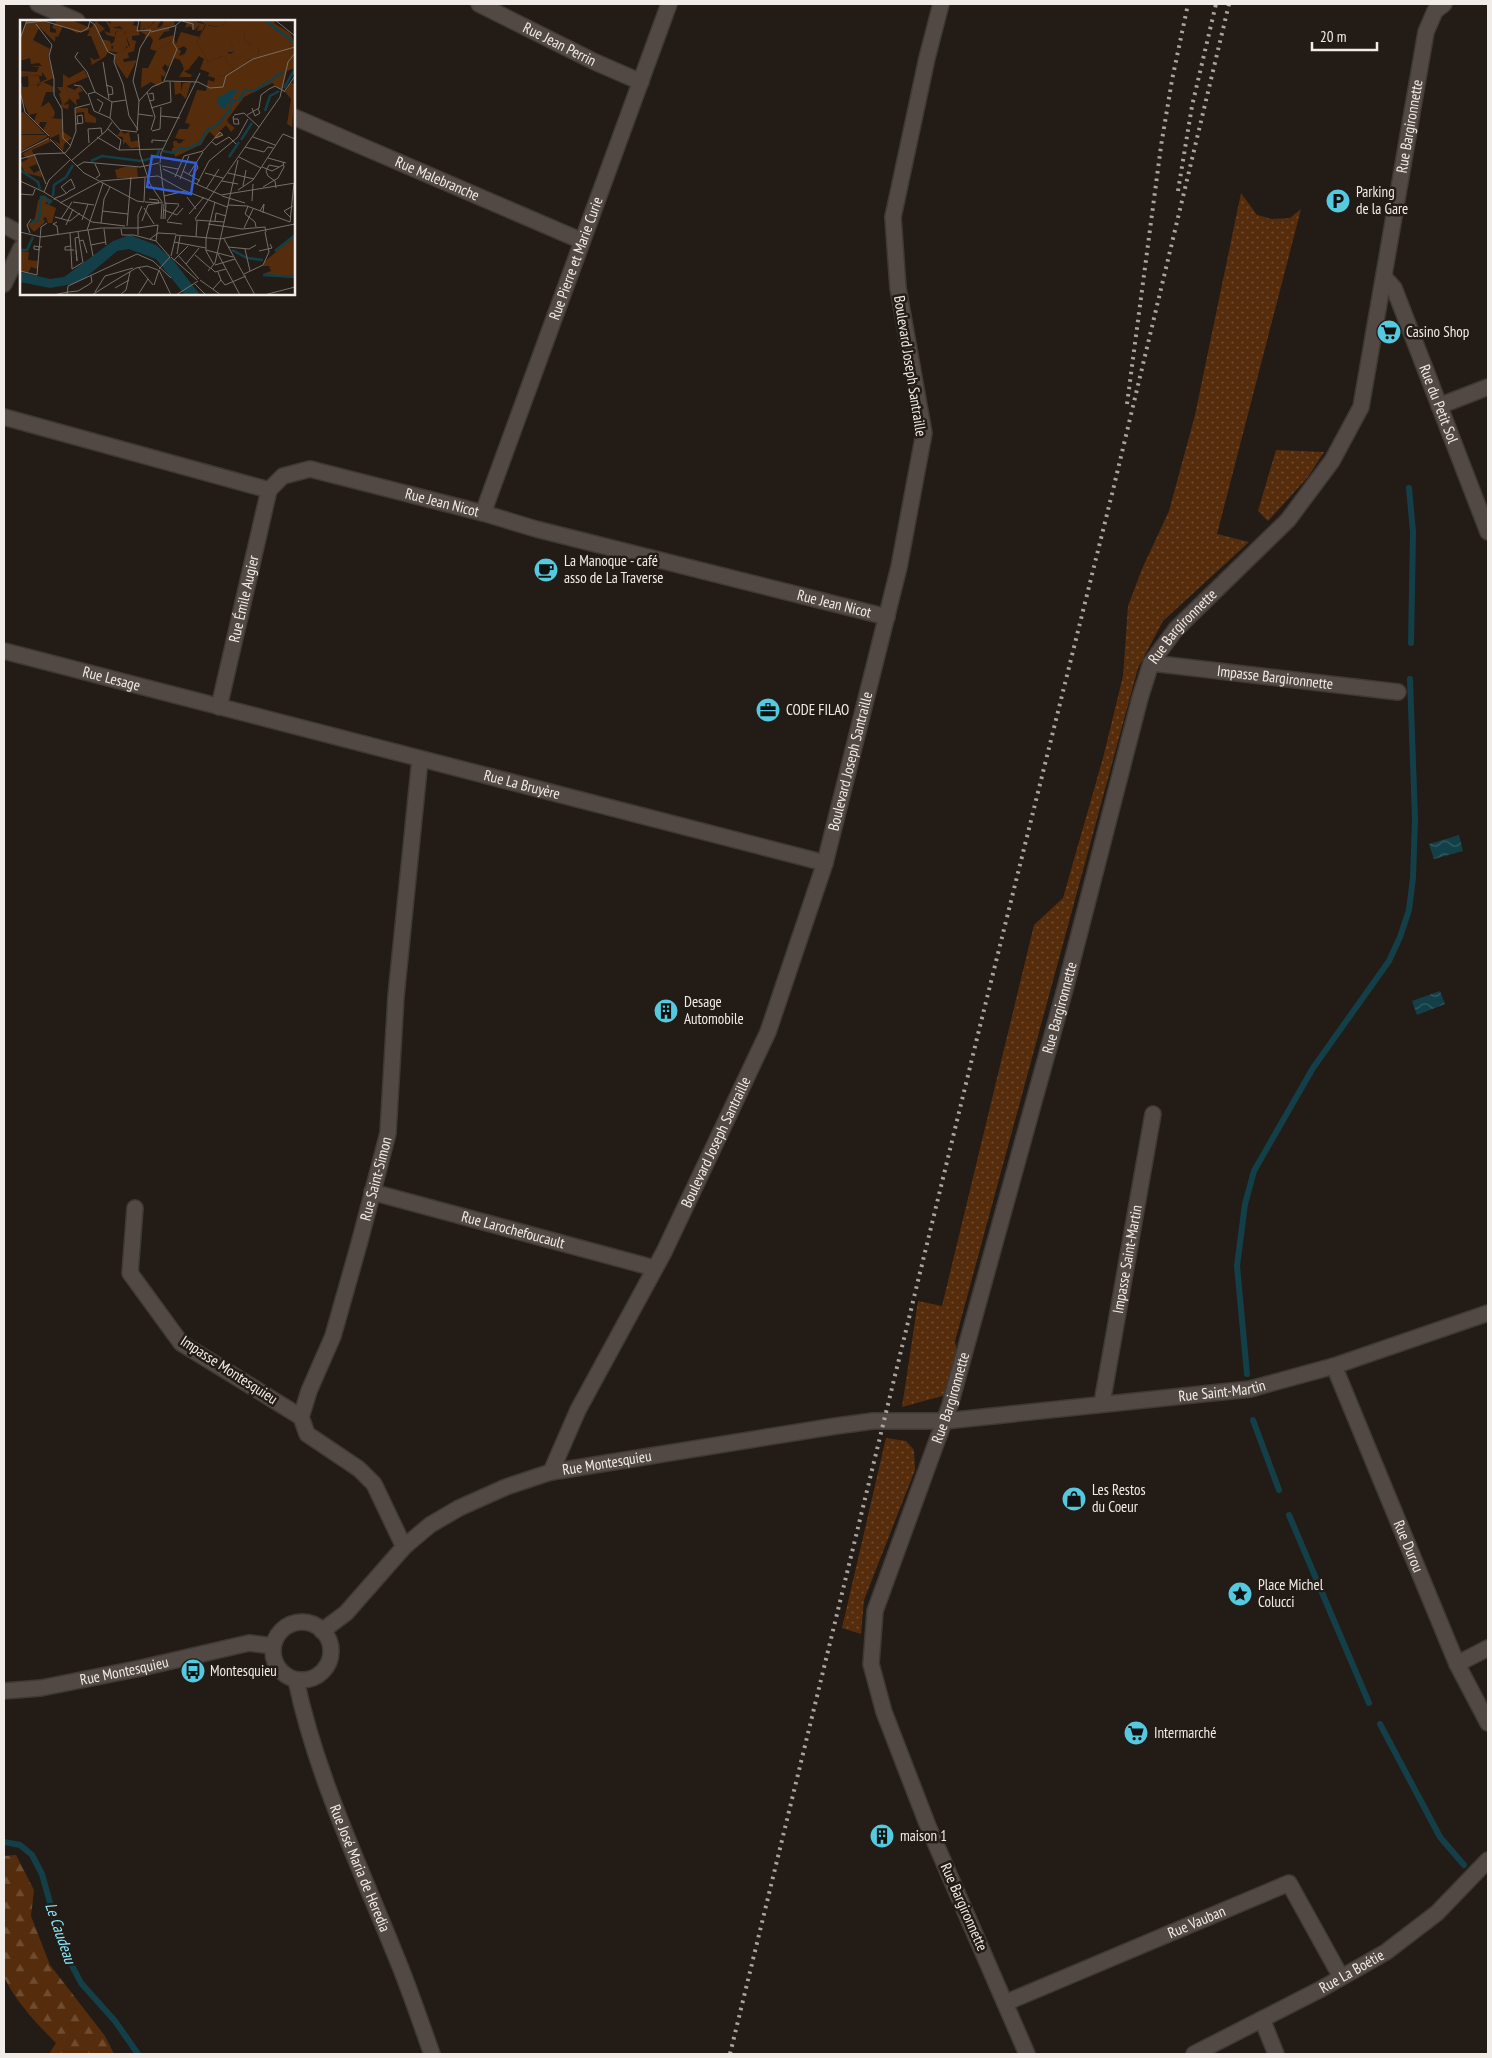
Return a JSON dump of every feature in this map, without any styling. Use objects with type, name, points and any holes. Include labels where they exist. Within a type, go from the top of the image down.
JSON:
[{"type":"street","points":[[38,4],[75,20]]},
{"type":"street","name":"Rue Jean Perrin","points":[[479,4],[595,62],[641,82]]},
{"type":"street","name":"Rue Pierre et Marie Curie","points":[[483,513],[669,4]]},
{"type":"street","name":"Boulevard Joseph Santraille","points":[[551,1472],[578,1410],[654,1268],[704,1169],[768,1032],[825,863],[899,567],[924,433],[898,288],[893,217],[940,4]]},
{"type":"street","name":"Rue Bargironnette","points":[[1027,2054],[924,1817],[884,1712],[871,1664],[875,1611],[945,1421],[1062,999],[1140,698],[1152,663],[1176,629],[1288,520],[1332,461],[1361,407],[1426,32],[1435,11],[1444,4]]},
{"type":"street","name":"Rue Malebranche","points":[[295,117],[582,241]]},
{"type":"street","points":[[4,225],[20,233]]},
{"type":"street","points":[[4,284],[20,250]]},
{"type":"street","name":"Rue du Petit Sol","points":[[1384,277],[1394,288],[1488,531]]},
{"type":"street","points":[[1439,406],[1488,388]]},
{"type":"street","points":[[4,417],[269,490]]},
{"type":"street","name":"Rue Jean Nicot","points":[[269,490],[283,476],[310,469],[483,513],[536,529],[887,617]]},
{"type":"street","name":"Rue Émile Augier","points":[[219,708],[269,490]]},
{"type":"street","name":"Rue Lesage","points":[[4,651],[219,708]]},
{"type":"street","name":"Impasse Bargironnette","points":[[1152,663],[1398,692]]},
{"type":"street","name":"Rue La Bruyère","points":[[219,708],[825,863]]},
{"type":"street","name":"Rue Saint-Simon","points":[[301,1417],[309,1391],[333,1336],[388,1133],[396,996],[420,759]]},
{"type":"street","name":"Impasse Saint-Martin","points":[[1102,1404],[1153,1114]]},
{"type":"street","name":"Rue Larochefoucault","points":[[372,1192],[654,1268]]},
{"type":"street","name":"Impasse Montesquieu","points":[[135,1208],[130,1273],[181,1343],[301,1417]]},
{"type":"street","name":"Rue Saint-Martin","points":[[945,1421],[1250,1389],[1334,1366],[1488,1313]]},
{"type":"street","name":"Rue Durou","points":[[1334,1366],[1457,1664],[1488,1723]]},
{"type":"street","points":[[301,1417],[307,1434],[358,1469],[374,1484],[404,1547]]},
{"type":"street","name":"Rue Montesquieu","points":[[322,1631],[346,1613],[404,1547],[430,1525],[459,1508],[506,1487],[551,1472],[836,1426],[879,1421],[945,1421]]},
{"type":"street","points":[[306,1623],[322,1631],[326,1636],[330,1649],[326,1666],[313,1678],[305,1680],[296,1680],[281,1671],[276,1664],[273,1646],[281,1631],[288,1626],[306,1623]]},
{"type":"street","name":"Rue Montesquieu","points":[[4,1691],[41,1688],[141,1668],[249,1643],[273,1646]]},
{"type":"street","points":[[1457,1664],[1488,1648]]},
{"type":"street","name":"Rue José Maria de Heredia","points":[[296,1680],[304,1717],[342,1825],[396,1956],[432,2054]]},
{"type":"street","name":"Rue La Boétie","points":[[1194,2054],[1386,1952],[1437,1913],[1488,1860]]},
{"type":"street","name":"Rue Vauban","points":[[1005,2003],[1289,1883],[1341,1977]]},
{"type":"street","points":[[1262,2019],[1276,2054]]},
{"type":"green space","points":[[1241,193],[1257,215],[1272,219],[1290,218],[1301,209],[1217,534],[1249,542],[1163,621],[1138,668],[955,1341],[958,1356],[946,1395],[902,1407],[918,1301],[942,1306],[1034,925],[1063,898],[1103,758],[1123,676],[1128,606],[1142,569],[1169,511],[1195,415]]},
{"type":"green space","points":[[1276,450],[1324,452],[1308,477],[1268,521],[1258,511]]},
{"type":"green space","points":[[886,1438],[906,1441],[914,1450],[915,1470],[864,1600],[861,1634],[842,1628]]},
{"type":"green space","points":[[16,1855],[34,1890],[31,1916],[50,1965],[105,2036],[114,2054],[49,2054],[56,2043],[21,2004],[4,1977],[4,1856]]},
{"type":"water","points":[[1459,835],[1463,851],[1434,859],[1429,844]]},
{"type":"water","points":[[1440,991],[1445,1004],[1417,1015],[1412,1001]]},
{"type":"waterway","points":[[1409,488],[1413,532],[1411,643]]},
{"type":"waterway","points":[[1247,1374],[1237,1266],[1245,1204],[1254,1171],[1313,1068],[1389,961],[1409,910],[1413,878],[1415,819],[1410,679]]},
{"type":"waterway","points":[[1253,1420],[1279,1490]]},
{"type":"waterway","points":[[1289,1515],[1369,1703]]},
{"type":"waterway","points":[[1380,1724],[1440,1837],[1464,1865]]},
{"type":"waterway","name":"Le Caudeau","points":[[4,1842],[20,1845],[32,1855],[42,1874],[62,1946],[81,1983],[115,2021],[138,2054]]},
{"type":"railway","points":[[1127,404],[1161,146],[1172,80],[1188,4]]},
{"type":"railway","points":[[1178,191],[1192,106],[1216,4]]},
{"type":"railway","points":[[730,2054],[980,1026],[1113,490],[1229,4]]},
{"type":"place","name":"Parking de la Gare","points":[[1338,201]]},
{"type":"place","name":"Casino Shop","points":[[1389,332]]},
{"type":"place","name":"La Manoque - café asso de La Traverse","points":[[546,570]]},
{"type":"place","name":"CODE FILAO","points":[[768,710]]},
{"type":"place","name":"Desage Automobile","points":[[666,1011]]},
{"type":"place","name":"Les Restos du Coeur","points":[[1074,1499]]},
{"type":"place","name":"Place Michel Colucci","points":[[1240,1594]]},
{"type":"place","name":"Montesquieu","points":[[193,1671]]},
{"type":"place","name":"Intermarché","points":[[1136,1733]]},
{"type":"place","name":"maison 1","points":[[882,1836]]}]
